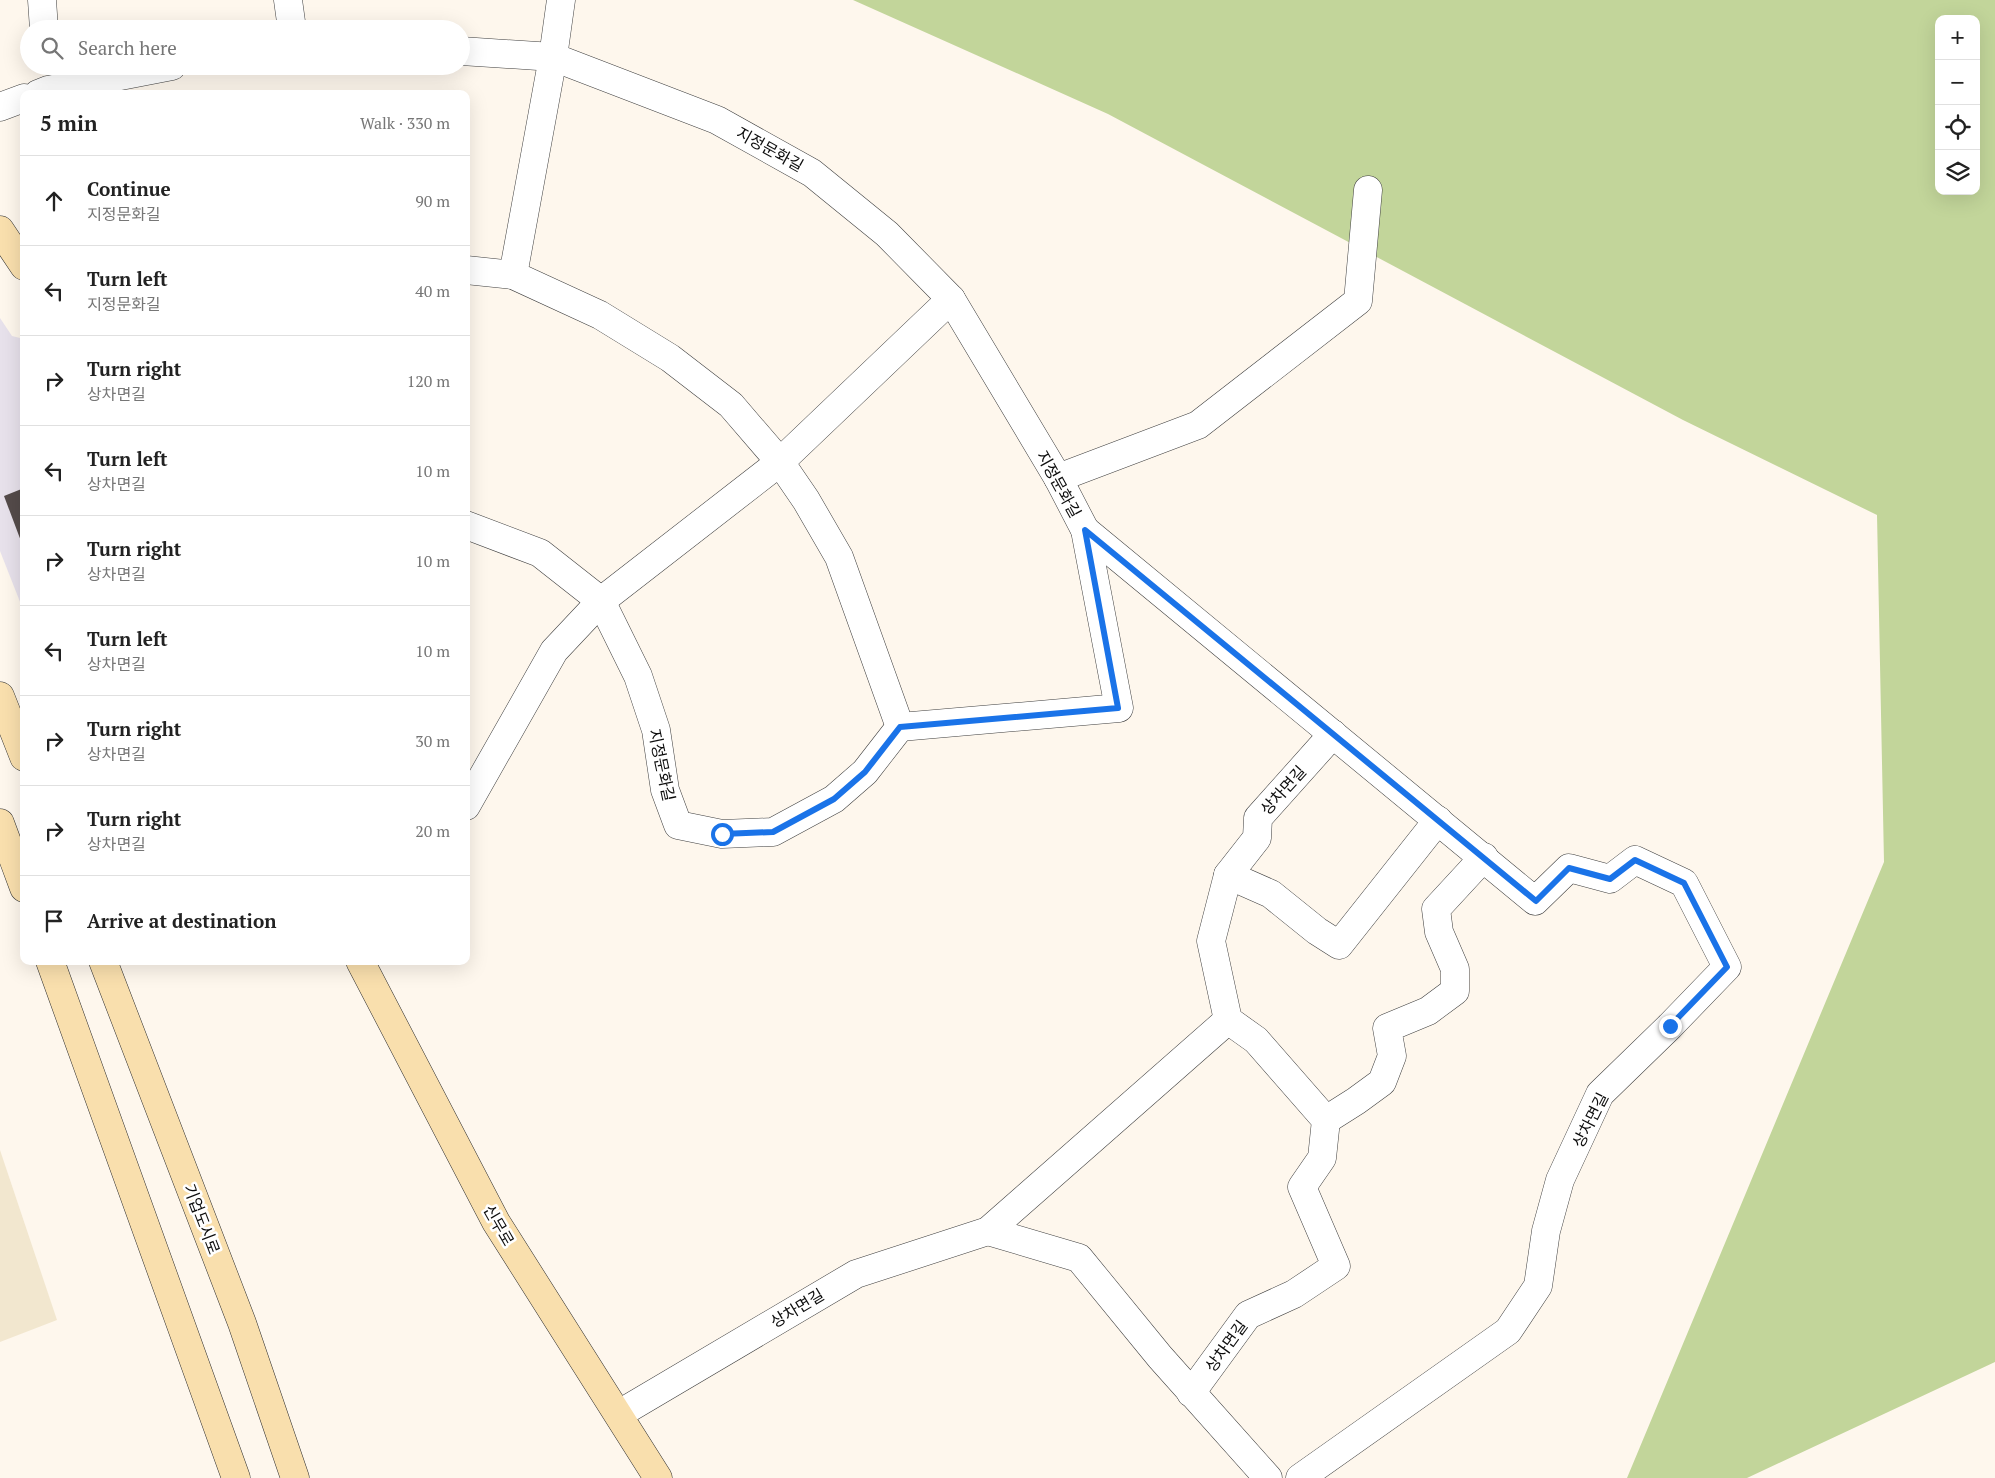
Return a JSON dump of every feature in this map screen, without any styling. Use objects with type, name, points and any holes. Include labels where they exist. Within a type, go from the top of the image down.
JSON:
[{"type":"main road","points":[[0,230],[20,260]]},
{"type":"main road","points":[[0,696],[20,747]]},
{"type":"main road","points":[[0,823],[20,877]]},
{"type":"main road","points":[[51,965],[236,1478]]},
{"type":"main road","name":"기업도시로","points":[[104,965],[242,1323],[295,1478]]},
{"type":"main road","name":"신무로","points":[[369,967],[496,1222],[658,1478]]},
{"type":"street","points":[[42,0],[43,20]]},
{"type":"street","points":[[288,0],[291,20]]},
{"type":"street","points":[[513,275],[553,57],[561,0]]},
{"type":"street","name":"지정문화길","points":[[470,52],[553,57],[717,120],[812,173],[887,234],[951,299],[1058,478],[1085,530],[1118,708],[900,727],[865,772],[834,799],[773,832],[722,834],[678,825],[664,790],[656,730],[638,676],[601,601],[540,553],[470,527]]},
{"type":"street","points":[[42,88],[119,75]]},
{"type":"street","points":[[0,107],[20,98]]},
{"type":"street","points":[[1058,478],[1198,425],[1358,301],[1368,190]]},
{"type":"street","points":[[470,270],[513,275],[600,315],[670,358],[730,404],[780,462],[806,500],[839,557],[900,727]]},
{"type":"street","points":[[470,799],[554,651],[601,601],[780,462],[951,299]]},
{"type":"street","name":"상차면길","points":[[1085,530],[1536,901],[1569,868],[1610,879],[1635,860],[1684,883],[1727,967],[1600,1094],[1560,1180],[1546,1231],[1538,1286],[1508,1331],[1300,1478]]},
{"type":"street","name":"상차면길","points":[[619,1414],[856,1274],[988,1231],[1228,1020],[1211,941],[1228,875],[1257,838],[1258,818],[1333,734]]},
{"type":"street","points":[[1228,875],[1271,894],[1317,931],[1339,945],[1438,820]]},
{"type":"street","points":[[1228,1020],[1256,1040],[1326,1120],[1382,1082],[1392,1056],[1387,1028],[1428,1011],[1455,991],[1455,969],[1440,932],[1436,909],[1484,858]]},
{"type":"street","name":"상차면길","points":[[1191,1393],[1248,1315],[1294,1294],[1336,1266],[1302,1187],[1322,1158],[1326,1120]]},
{"type":"street","points":[[988,1231],[1079,1258],[1191,1393],[1268,1478]]},
{"type":"shaded area","points":[[0,318],[12,336],[20,338],[20,602],[0,551]]},
{"type":"shaded area","points":[[0,1150],[57,1320],[0,1342]]},
{"type":"green space","points":[[853,0],[1995,0],[1995,1362],[1747,1478],[1627,1478],[1884,862],[1877,515],[1683,420],[1108,114]]},
{"type":"building","points":[[20,490],[20,538],[4,496]]},
{"type":"route","points":[[722,834],[773,832],[834,799],[865,772],[900,727],[1118,708],[1085,530],[1536,901],[1569,868],[1610,879],[1635,860],[1684,883],[1727,967],[1670,1026]]}]
